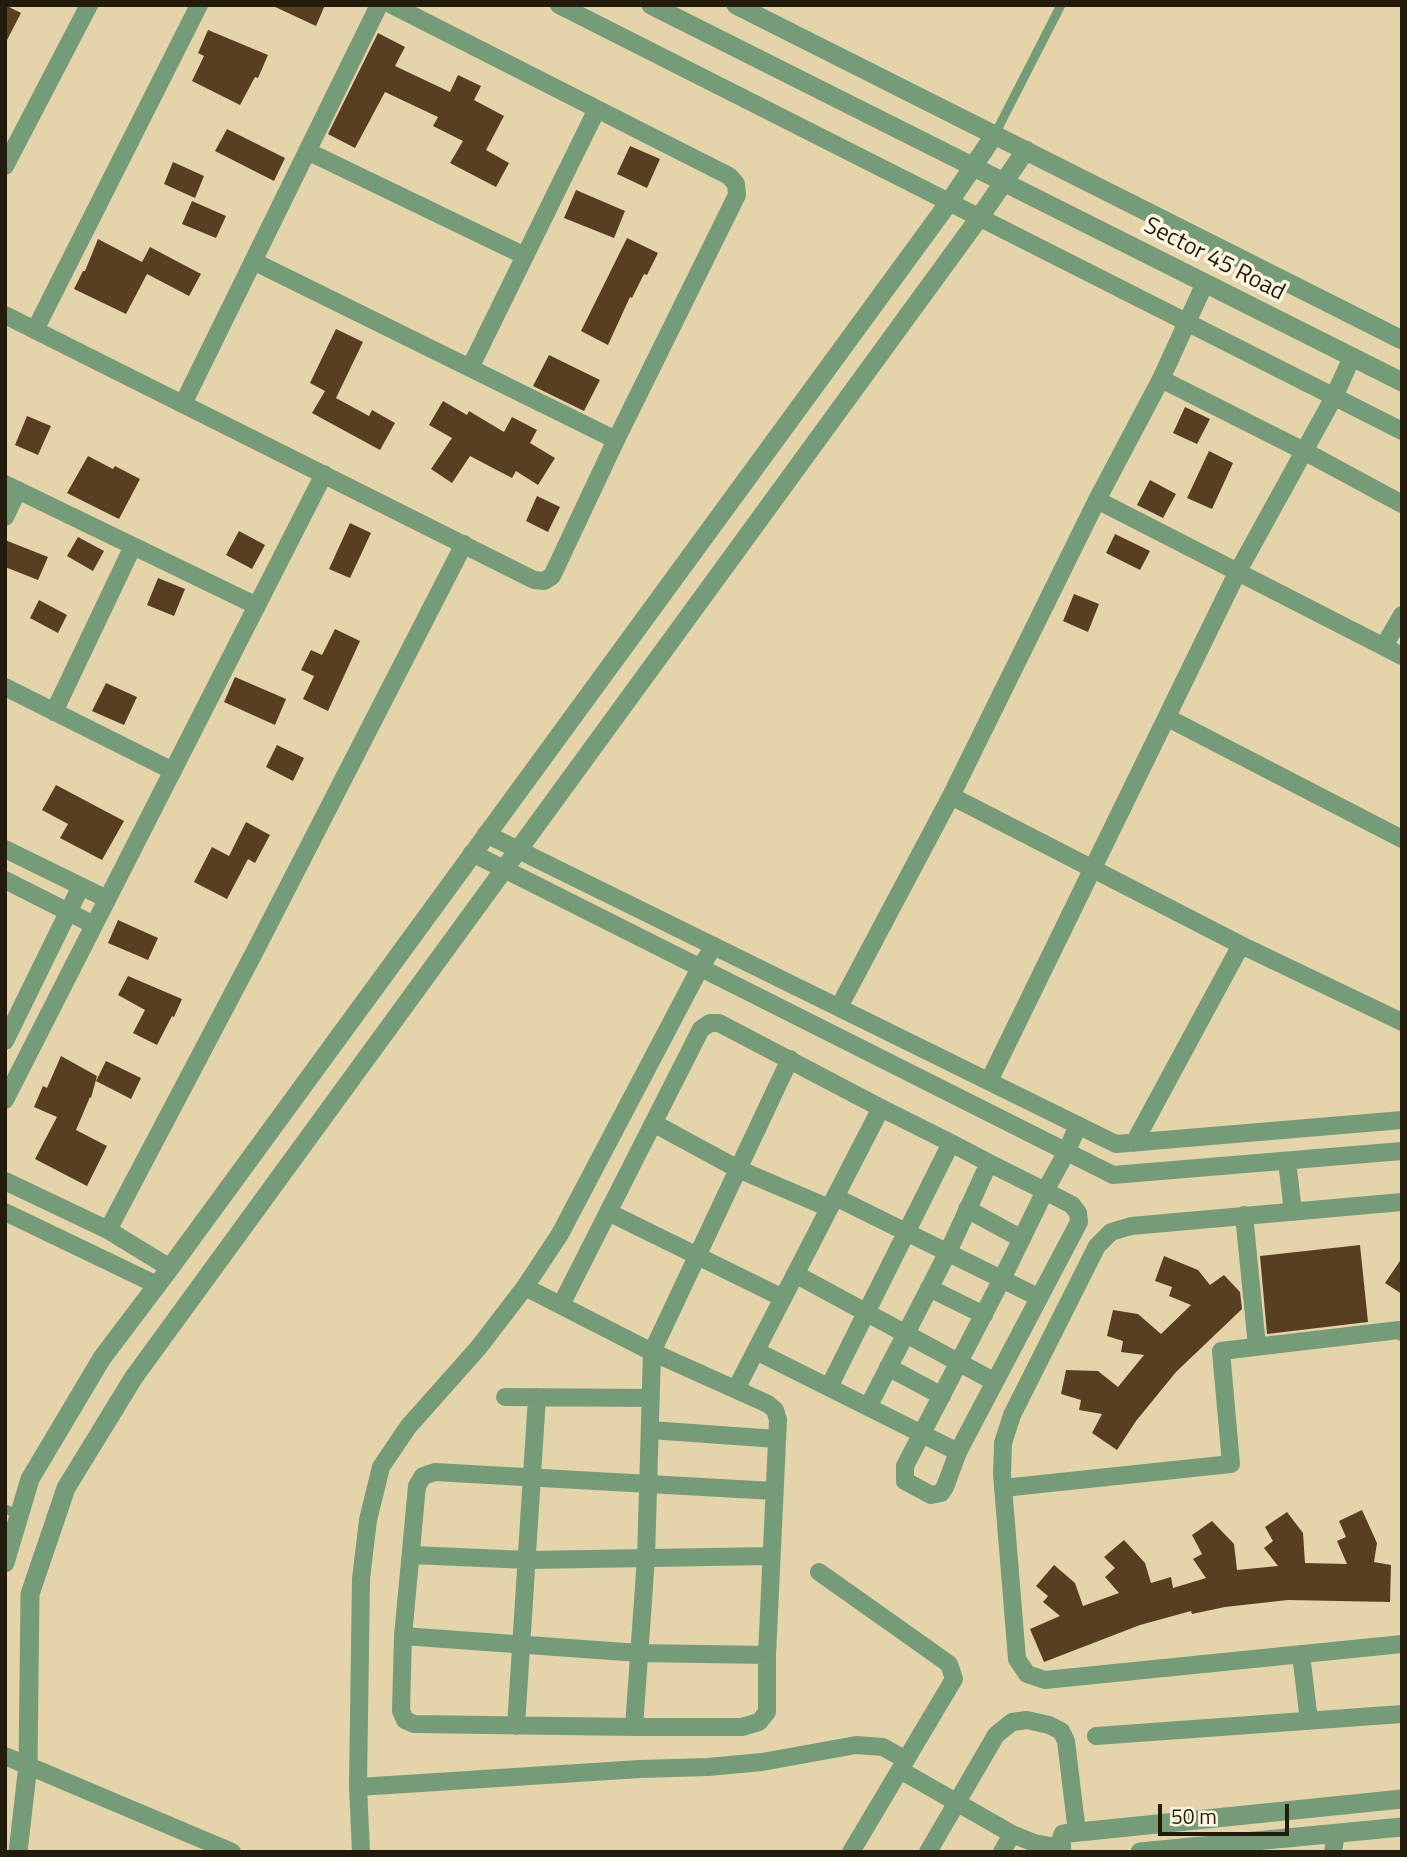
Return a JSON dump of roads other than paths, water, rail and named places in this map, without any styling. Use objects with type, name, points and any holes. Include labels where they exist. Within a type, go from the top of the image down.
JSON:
[{"type":"street","points":[[5,166],[89,5]]},
{"type":"street","points":[[35,330],[199,5]]},
{"type":"street","points":[[183,404],[379,5]]},
{"type":"street","points":[[5,315],[534,580],[544,581],[552,576],[737,195],[736,184],[729,176],[392,5]]},
{"type":"street","points":[[559,5],[1402,431]]},
{"type":"street","name":"Sector 45 Road","points":[[651,5],[1402,382]]},
{"type":"street","name":"Sector 45 Road","points":[[736,5],[1402,340]]},
{"type":"street","points":[[470,368],[597,109]]},
{"type":"street","points":[[5,1563],[12,1512],[102,1358],[950,201],[995,134]]},
{"type":"street","points":[[18,1852],[28,1765],[30,1594],[66,1488],[134,1377],[1026,150]]},
{"type":"street","points":[[307,151],[525,256]]},
{"type":"street","points":[[253,261],[616,440]]},
{"type":"street","points":[[839,1007],[951,796],[1097,500],[1161,379],[1205,283]]},
{"type":"street","points":[[989,1081],[1237,573],[1334,397],[1352,357]]},
{"type":"street","points":[[1161,379],[1402,504]]},
{"type":"street","points":[[5,1100],[324,474]]},
{"type":"street","points":[[5,517],[11,487],[257,606]]},
{"type":"street","points":[[1097,500],[1402,656]]},
{"type":"street","points":[[108,1230],[464,544]]},
{"type":"street","points":[[54,712],[133,546]]},
{"type":"street","points":[[1384,646],[1402,615]]},
{"type":"street","points":[[5,687],[173,771]]},
{"type":"street","points":[[1168,718],[1402,839]]},
{"type":"street","points":[[951,796],[1241,946],[1402,1022]]},
{"type":"street","points":[[486,834],[1116,1144],[1402,1120]]},
{"type":"street","points":[[5,849],[107,900]]},
{"type":"street","points":[[472,853],[1113,1175],[1402,1151]]},
{"type":"street","points":[[5,880],[94,925]]},
{"type":"street","points":[[5,1041],[81,886]]},
{"type":"street","points":[[361,1852],[358,1787],[361,1579],[368,1520],[381,1467],[408,1427],[479,1347],[525,1287],[560,1234],[714,946]]},
{"type":"street","points":[[1134,1143],[1241,946]]},
{"type":"street","points":[[561,1305],[701,1029],[709,1023],[719,1023],[881,1108],[951,1143],[989,1163],[1045,1191],[1072,1205],[1078,1213],[1079,1222],[958,1452],[945,1487],[940,1493],[931,1495],[910,1485],[903,1473],[1045,1191],[1066,1153],[1078,1125]]},
{"type":"street","points":[[634,1727],[646,1558],[652,1352],[790,1059]]},
{"type":"street","points":[[736,1390],[881,1108]]},
{"type":"street","points":[[655,1124],[738,1169],[906,1232],[1038,1297]]},
{"type":"street","points":[[828,1387],[951,1143]]},
{"type":"street","points":[[1287,1161],[1293,1212]]},
{"type":"street","points":[[868,1407],[989,1163]]},
{"type":"street","points":[[5,1181],[108,1230],[170,1268]]},
{"type":"street","points":[[1402,1202],[1131,1226],[1111,1232],[1097,1246],[1012,1415],[1003,1443],[1003,1488],[1017,1659],[1027,1674],[1045,1680],[1402,1644]]},
{"type":"street","points":[[967,1209],[1022,1239]]},
{"type":"street","points":[[5,1212],[157,1285]]},
{"type":"street","points":[[608,1212],[783,1298]]},
{"type":"street","points":[[1244,1215],[1257,1346]]},
{"type":"street","points":[[795,1274],[995,1382]]},
{"type":"street","points":[[525,1287],[652,1352],[768,1404],[775,1410],[777,1439],[767,1712],[759,1722],[742,1727],[414,1724],[405,1720],[401,1712],[402,1636],[417,1486],[423,1476],[435,1472],[774,1491]]},
{"type":"street","points":[[929,1288],[984,1315]]},
{"type":"street","points":[[1003,1488],[1231,1464],[1221,1351],[1399,1330],[1402,1332]]},
{"type":"street","points":[[756,1351],[958,1452]]},
{"type":"street","points":[[888,1367],[942,1396]]},
{"type":"street","points":[[505,1397],[651,1398]]},
{"type":"street","points":[[516,1726],[537,1397]]},
{"type":"street","points":[[650,1430],[777,1439]]},
{"type":"street","points":[[412,1555],[528,1560],[771,1556]]},
{"type":"street","points":[[819,1572],[949,1664],[954,1679],[851,1852]]},
{"type":"street","points":[[402,1636],[639,1653],[767,1655]]},
{"type":"street","points":[[1301,1654],[1309,1721]]},
{"type":"street","points":[[1096,1736],[1402,1714]]},
{"type":"street","points":[[928,1852],[996,1735],[1012,1722],[1027,1720],[1049,1725],[1060,1731],[1066,1741],[1077,1832]]},
{"type":"street","points":[[358,1787],[627,1770],[708,1768],[762,1762],[856,1745],[883,1747],[903,1765],[957,1802],[1012,1835],[1061,1850],[1063,1834],[1402,1799]]},
{"type":"street","points":[[5,1756],[232,1852]]},
{"type":"street","points":[[1140,1852],[1334,1842],[1402,1827]]},
{"type":"street","points":[[1002,1852],[1012,1835]]},
{"type":"lane","points":[[995,134],[1061,5]]}]
